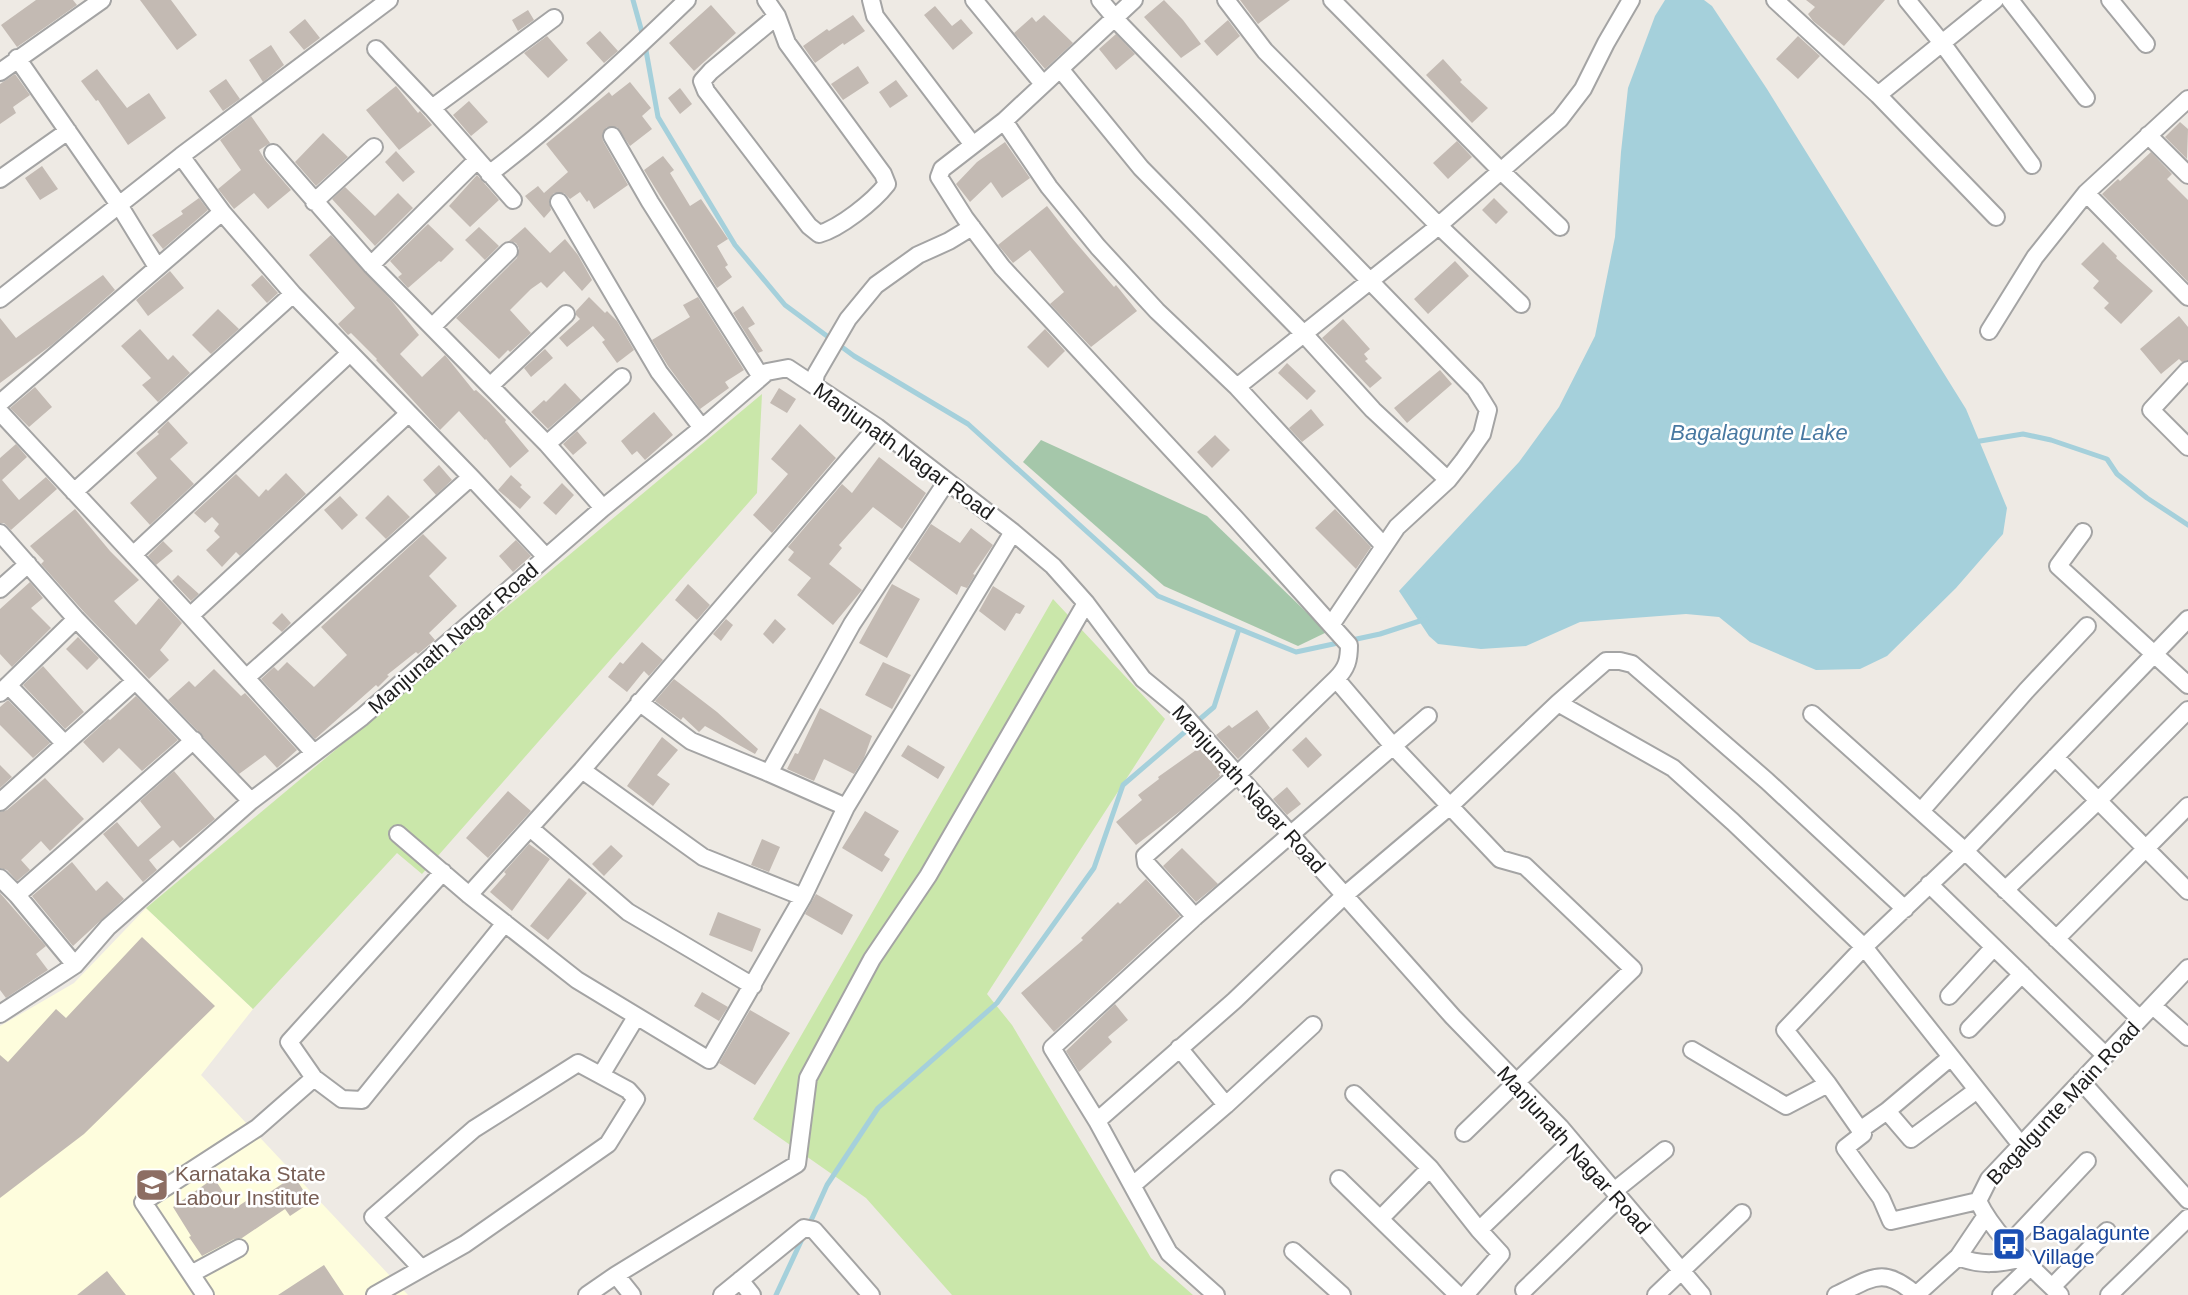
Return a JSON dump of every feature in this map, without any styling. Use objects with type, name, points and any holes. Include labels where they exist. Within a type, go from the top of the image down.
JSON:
[{"type":"street","points":[[0,72],[102,0]]},
{"type":"street","points":[[0,299],[181,156],[389,0]]},
{"type":"street","points":[[489,174],[552,123],[687,0]]},
{"type":"street","points":[[766,0],[777,16],[788,43],[883,174],[887,184],[879,194],[830,231],[819,234],[809,226],[706,91],[702,81],[777,16]]},
{"type":"street","points":[[871,0],[875,16],[973,145]]},
{"type":"street","points":[[974,0],[1043,84]]},
{"type":"street","points":[[1100,0],[1475,389],[1488,410],[1482,434],[1448,480],[1397,527],[1331,625]]},
{"type":"street","points":[[1134,0],[1004,121],[942,169],[939,177],[1002,267],[1236,519],[1349,645],[1349,660],[1344,672],[1238,774],[1145,856],[1146,862],[1195,917]]},
{"type":"street","points":[[1226,0],[1265,51],[1439,226],[1521,304]]},
{"type":"street","points":[[1237,387],[1439,226],[1560,119],[1583,89],[1606,43],[1632,0]]},
{"type":"street","points":[[1775,0],[1878,95],[1996,217]]},
{"type":"street","points":[[1907,0],[1942,43],[2032,165]]},
{"type":"street","points":[[1878,95],[1995,0]]},
{"type":"street","points":[[2010,0],[2086,98]]},
{"type":"street","points":[[2110,0],[2146,44]]},
{"type":"street","points":[[1340,2],[1502,172],[1560,226]]},
{"type":"street","points":[[432,108],[554,18]]},
{"type":"street","points":[[376,49],[432,108],[513,200]]},
{"type":"street","points":[[17,58],[119,205],[157,267]]},
{"type":"street","points":[[1061,70],[1141,168],[1304,334],[1373,410],[1448,480]]},
{"type":"street","points":[[1989,331],[2035,256],[2086,193],[2188,99]]},
{"type":"street","points":[[1004,121],[1049,186],[1098,247],[1157,311],[1237,387],[1384,546]]},
{"type":"street","points":[[0,179],[68,131]]},
{"type":"street","points":[[2148,135],[2188,175]]},
{"type":"street","points":[[612,136],[650,202],[761,377]]},
{"type":"street","points":[[314,202],[374,147]]},
{"type":"street","points":[[273,153],[371,265],[547,444],[603,508]]},
{"type":"street","points":[[181,156],[222,212],[293,294],[546,557]]},
{"type":"street","points":[[371,265],[477,160]]},
{"type":"street","points":[[2086,193],[2188,297]]},
{"type":"street","points":[[558,202],[659,372],[702,428]]},
{"type":"street","points":[[0,403],[222,212]]},
{"type":"street","points":[[815,379],[848,320],[876,285],[898,267],[972,227]]},
{"type":"street","points":[[432,327],[509,251]]},
{"type":"street","points":[[74,492],[293,294]]},
{"type":"street","points":[[491,386],[566,314]]},
{"type":"street","points":[[133,555],[350,353]]},
{"type":"street","name":"Manjunath Nagar Road","points":[[0,1014],[75,965],[108,927],[251,801],[362,717],[603,508],[767,372],[788,368],[815,379],[1013,532],[1053,566],[1086,603],[1143,678],[1177,707],[1453,1017],[1572,1141],[1702,1295]]},
{"type":"street","points":[[2188,370],[2151,410],[2188,447]]},
{"type":"street","points":[[547,444],[622,377]]},
{"type":"street","points":[[0,412],[314,753]]},
{"type":"street","points":[[190,616],[408,414]]},
{"type":"street","points":[[469,895],[582,770],[877,428]]},
{"type":"street","points":[[246,678],[471,477]]},
{"type":"street","points":[[769,772],[852,624],[947,481]]},
{"type":"street","points":[[398,834],[469,895],[577,980],[709,1060],[803,897],[846,807],[1013,532]]},
{"type":"street","points":[[2082,532],[2058,566],[2188,685]]},
{"type":"street","points":[[0,533],[76,619],[251,801]]},
{"type":"street","points":[[0,589],[28,564]]},
{"type":"street","points":[[588,1295],[616,1275],[797,1164],[808,1078],[872,959],[928,876],[1086,603]]},
{"type":"street","points":[[65,744],[4,689],[76,619]]},
{"type":"street","points":[[1978,1201],[1891,1221],[1881,1198],[1845,1148],[1863,1134],[1828,1084],[1785,1030],[1864,947],[1965,851],[2188,619]]},
{"type":"street","points":[[1921,811],[2026,691],[2087,626]]},
{"type":"street","points":[[1097,1121],[1234,1001],[1345,895],[1450,806],[1606,660],[1632,664],[1767,781],[1905,909]]},
{"type":"street","points":[[1336,680],[1392,746],[1500,859],[1525,866],[1634,969],[1464,1133]]},
{"type":"street","points":[[0,802],[135,681]]},
{"type":"street","points":[[639,702],[691,741],[769,772],[846,807]]},
{"type":"street","points":[[1558,703],[1673,768],[1864,947],[2020,1145]]},
{"type":"street","points":[[2005,890],[2188,710]]},
{"type":"street","points":[[1812,714],[1965,851],[2140,1019]]},
{"type":"street","points":[[1216,1295],[1169,1253],[1097,1121],[1052,1048],[1195,917],[1428,716]]},
{"type":"street","points":[[16,895],[194,740]]},
{"type":"street","points":[[2055,757],[2188,891]]},
{"type":"street","points":[[582,770],[703,857],[803,897]]},
{"type":"street","points":[[2056,939],[2188,806]]},
{"type":"street","points":[[530,828],[628,912],[753,986]]},
{"type":"street","points":[[443,872],[289,1042],[314,1078],[342,1099],[362,1100],[505,923]]},
{"type":"street","points":[[0,878],[75,965]]},
{"type":"street","points":[[1929,884],[2105,1055]]},
{"type":"street","points":[[1949,996],[1994,947]]},
{"type":"street","name":"Bagalgunte Main Road","points":[[2056,1291],[1985,1217],[1978,1201],[1989,1179],[2188,968]]},
{"type":"street","points":[[1969,1029],[2022,974]]},
{"type":"street","points":[[2153,1006],[2188,1037]]},
{"type":"street","points":[[601,1075],[636,1017]]},
{"type":"street","points":[[1133,1185],[1226,1105],[1313,1025]]},
{"type":"street","points":[[1179,1048],[1226,1105]]},
{"type":"street","points":[[1692,1050],[1786,1106],[1828,1084]]},
{"type":"street","points":[[1860,1130],[1887,1111],[1951,1057]]},
{"type":"street","points":[[375,1295],[465,1244],[608,1144],[636,1099],[628,1089],[578,1063],[474,1130],[373,1217],[421,1268]]},
{"type":"street","points":[[206,1295],[143,1202],[257,1128],[314,1078]]},
{"type":"street","points":[[2081,1081],[2188,1200]]},
{"type":"street","points":[[1887,1111],[1911,1139],[1977,1090]]},
{"type":"street","points":[[1354,1094],[1430,1168],[1501,1254],[1465,1295]]},
{"type":"street","points":[[1479,1230],[1572,1141]]},
{"type":"street","points":[[1524,1290],[1616,1194],[1665,1150]]},
{"type":"street","points":[[2009,1244],[2087,1161]]},
{"type":"street","points":[[1380,1219],[1430,1168]]},
{"type":"street","points":[[1339,1179],[1458,1295]]},
{"type":"street","points":[[1656,1295],[1742,1213]]},
{"type":"street","points":[[1836,1295],[1881,1276],[1893,1278],[1916,1295],[1958,1257],[1985,1217]]},
{"type":"street","points":[[2109,1295],[2188,1218]]},
{"type":"street","points":[[722,1295],[807,1228],[814,1230],[871,1295]]},
{"type":"street","points":[[2056,1291],[2107,1231]]},
{"type":"street","points":[[191,1274],[239,1248]]},
{"type":"street","points":[[1293,1251],[1342,1295]]},
{"type":"street","points":[[1958,1257],[1972,1263],[1989,1265],[2027,1262]]},
{"type":"street","points":[[1989,1265],[2003,1293],[2027,1262]]},
{"type":"street","points":[[616,1275],[632,1295]]},
{"type":"street","points":[[740,1280],[752,1295]]},
{"type":"shaded area","points":[[1041,440],[1207,516],[1327,632],[1298,646],[1164,586],[1023,462]]},
{"type":"shaded area","name":"Karnataka State Labour Institute","points":[[146,908],[253,1009],[201,1075],[408,1295],[0,1295],[0,1026],[74,983]]},
{"type":"green space","points":[[762,394],[757,493],[422,874],[397,853],[253,1009],[146,908]]},
{"type":"green space","points":[[1053,599],[1165,719],[987,994],[1012,1025],[1151,1258],[1193,1295],[952,1295],[866,1198],[753,1119]]},
{"type":"water","name":"Bagalagunte Lake","points":[[1665,0],[1704,0],[1712,6],[1767,89],[1966,409],[2007,508],[2003,534],[1956,588],[1887,656],[1860,669],[1816,670],[1750,642],[1719,617],[1686,614],[1580,622],[1526,646],[1481,649],[1438,644],[1429,636],[1399,591],[1519,462],[1559,407],[1595,336],[1615,237],[1628,88],[1655,16]]},
{"type":"building","points":[[36,0],[73,0],[77,5],[17,47],[1,25]]},
{"type":"building","points":[[140,0],[171,0],[197,35],[177,50]]},
{"type":"building","points":[[1164,0],[1201,44],[1181,58],[1144,17]]},
{"type":"building","points":[[1240,0],[1290,0],[1258,24]]},
{"type":"building","points":[[1806,0],[1885,0],[1844,46],[1813,21],[1808,14],[1815,7]]},
{"type":"building","points":[[711,5],[736,33],[694,71],[669,43]]},
{"type":"building","points":[[935,6],[952,26],[961,19],[973,33],[953,50],[924,15]]},
{"type":"building","points":[[528,10],[534,20],[518,31],[512,20]]},
{"type":"building","points":[[853,15],[865,31],[815,63],[803,46],[827,29],[829,31]]},
{"type":"building","points":[[1044,15],[1073,43],[1045,69],[1014,33],[1032,17],[1036,22]]},
{"type":"building","points":[[305,19],[320,38],[304,50],[289,32]]},
{"type":"building","points":[[1228,20],[1240,36],[1217,56],[1204,41]]},
{"type":"building","points":[[600,31],[618,51],[604,63],[586,43]]},
{"type":"building","points":[[1116,34],[1135,54],[1116,70],[1099,49]]},
{"type":"building","points":[[547,36],[568,60],[548,78],[524,53]]},
{"type":"building","points":[[1798,36],[1820,56],[1798,79],[1776,59]]},
{"type":"building","points":[[271,45],[284,65],[263,82],[249,60]]},
{"type":"building","points":[[1443,59],[1462,80],[1460,82],[1488,108],[1472,123],[1426,75]]},
{"type":"building","points":[[858,66],[869,83],[843,100],[831,84]]},
{"type":"building","points":[[97,69],[127,108],[149,93],[166,118],[128,145],[98,100],[96,101],[81,81]]},
{"type":"building","points":[[15,74],[30,95],[13,107],[16,113],[0,124],[0,84]]},
{"type":"building","points":[[226,79],[240,99],[223,111],[209,91]]},
{"type":"building","points":[[896,80],[908,96],[890,108],[879,92]]},
{"type":"building","points":[[630,82],[651,108],[642,116],[652,129],[630,146],[617,127],[607,127],[602,135],[603,141],[628,185],[594,209],[589,200],[587,202],[580,192],[570,199],[564,193],[554,193],[549,201],[551,210],[544,218],[525,196],[538,186],[544,193],[568,172],[546,144],[609,92],[612,96]]},
{"type":"building","points":[[396,86],[418,113],[420,111],[432,125],[399,150],[366,110]]},
{"type":"building","points":[[680,88],[692,104],[680,114],[668,98]]},
{"type":"building","points":[[469,101],[488,122],[471,136],[453,115]]},
{"type":"building","points":[[251,116],[270,143],[259,150],[291,190],[268,209],[254,193],[234,209],[218,189],[241,170],[220,140]]},
{"type":"building","points":[[2180,122],[2188,129],[2187,159],[2165,137]]},
{"type":"building","points":[[323,133],[348,157],[316,186],[295,162]]},
{"type":"building","points":[[1457,141],[1472,157],[1448,179],[1433,163]]},
{"type":"building","points":[[1005,142],[1030,178],[1002,198],[991,182],[970,202],[956,184],[977,162]]},
{"type":"building","points":[[396,151],[415,172],[403,182],[385,162]]},
{"type":"building","points":[[2151,152],[2172,174],[2167,179],[2188,200],[2188,282],[2102,194],[2118,179],[2120,181]]},
{"type":"building","points":[[663,156],[674,170],[670,173],[690,206],[701,199],[728,239],[717,246],[728,265],[725,267],[732,277],[717,288],[644,170]]},
{"type":"building","points":[[42,166],[58,189],[40,200],[25,178]]},
{"type":"building","points":[[477,175],[499,200],[470,227],[449,206]]},
{"type":"building","points":[[345,187],[375,216],[398,193],[413,208],[375,246],[332,199]]},
{"type":"building","points":[[199,198],[208,210],[163,249],[152,235],[183,214],[181,211]]},
{"type":"building","points":[[1494,198],[1508,212],[1496,224],[1482,210]]},
{"type":"building","points":[[1047,206],[1071,237],[1137,311],[1091,347],[1050,304],[1064,292],[1030,250],[1013,263],[998,245]]},
{"type":"building","points":[[428,224],[454,249],[408,288],[398,277],[402,274],[390,261]]},
{"type":"building","points":[[479,227],[499,246],[485,260],[465,240]]},
{"type":"building","points":[[525,227],[550,253],[565,239],[578,255],[592,280],[582,291],[564,271],[547,288],[541,282],[531,289],[510,310],[531,333],[499,359],[456,318],[517,258],[519,248],[516,243],[509,241]]},
{"type":"building","points":[[331,235],[392,301],[419,335],[400,354],[422,377],[445,355],[474,391],[476,390],[506,420],[505,422],[529,451],[510,468],[459,411],[440,430],[377,359],[351,333],[348,335],[338,324],[355,308],[309,255]]},
{"type":"building","points":[[2103,242],[2117,256],[2116,258],[2153,291],[2121,324],[2104,308],[2109,303],[2093,288],[2099,281],[2081,264]]},
{"type":"building","points":[[1455,261],[1469,276],[1428,314],[1414,299]]},
{"type":"building","points":[[170,271],[184,288],[148,316],[136,300]]},
{"type":"building","points":[[103,275],[115,290],[53,344],[0,383],[0,318],[16,338]]},
{"type":"building","points":[[262,275],[278,293],[267,303],[251,285]]},
{"type":"building","points":[[589,297],[617,321],[634,350],[617,363],[602,342],[605,340],[593,326],[567,347],[559,338],[580,319],[576,311]]},
{"type":"building","points":[[698,297],[744,370],[725,382],[729,388],[700,409],[652,340],[690,317],[683,305]]},
{"type":"building","points":[[743,306],[755,324],[748,328],[763,351],[758,353],[733,313]]},
{"type":"building","points":[[218,309],[239,329],[211,354],[192,335]]},
{"type":"building","points":[[2179,316],[2188,327],[2188,360],[2182,362],[2179,359],[2161,374],[2140,349]]},
{"type":"building","points":[[1343,319],[1370,349],[1364,354],[1368,359],[1365,361],[1382,378],[1370,388],[1322,338]]},
{"type":"building","points":[[140,329],[168,360],[173,355],[190,373],[158,402],[142,385],[151,378],[121,346]]},
{"type":"building","points":[[1045,329],[1065,351],[1048,368],[1027,347]]},
{"type":"building","points":[[545,349],[553,358],[531,377],[524,368]]},
{"type":"building","points":[[1287,363],[1316,391],[1307,400],[1278,373]]},
{"type":"building","points":[[1440,370],[1452,384],[1407,423],[1394,408]]},
{"type":"building","points":[[565,383],[581,400],[548,429],[531,412],[544,400],[546,402]]},
{"type":"building","points":[[35,387],[52,407],[29,427],[10,408]]},
{"type":"building","points":[[779,388],[796,399],[787,413],[770,403]]},
{"type":"building","points":[[1311,409],[1324,425],[1302,442],[1289,428]]},
{"type":"building","points":[[654,412],[673,435],[645,460],[637,451],[632,455],[621,441]]},
{"type":"building","points":[[168,421],[188,443],[170,459],[194,484],[150,525],[130,503],[157,478],[136,453],[159,434],[157,432]]},
{"type":"building","points":[[800,424],[836,458],[772,533],[753,515],[788,474],[771,459]]},
{"type":"building","points":[[577,431],[587,443],[573,455],[563,444]]},
{"type":"building","points":[[1215,435],[1230,450],[1212,468],[1197,452]]},
{"type":"building","points":[[16,444],[27,457],[2,480],[19,500],[46,477],[57,489],[11,530],[4,523],[0,523],[0,458]]},
{"type":"building","points":[[879,457],[926,493],[902,529],[873,507],[839,545],[842,548],[829,564],[862,590],[833,625],[797,595],[811,578],[788,560],[794,552],[788,547],[842,484],[852,493]]},
{"type":"building","points":[[439,465],[452,480],[436,495],[423,480]]},
{"type":"building","points":[[286,473],[306,494],[240,556],[236,552],[222,567],[206,550],[220,537],[214,531],[219,524],[212,517],[205,523],[194,513],[236,474],[259,497]]},
{"type":"building","points":[[511,475],[531,497],[520,509],[498,490]]},
{"type":"building","points":[[562,483],[574,495],[556,515],[543,503]]},
{"type":"building","points":[[388,495],[410,517],[386,539],[365,518]]},
{"type":"building","points":[[340,496],[358,515],[342,530],[324,510]]},
{"type":"building","points":[[75,509],[110,551],[139,580],[114,601],[136,625],[159,598],[182,623],[160,650],[169,660],[149,679],[41,564],[44,561],[30,546]]},
{"type":"building","points":[[1335,509],[1371,547],[1356,569],[1315,528]]},
{"type":"building","points":[[931,524],[960,543],[971,528],[993,545],[973,574],[975,575],[967,588],[961,586],[957,595],[908,559]]},
{"type":"building","points":[[423,534],[447,558],[429,576],[457,606],[429,633],[435,640],[387,675],[389,676],[378,687],[376,685],[315,739],[261,679],[274,667],[278,671],[287,662],[314,687],[347,655],[321,627]]},
{"type":"building","points":[[516,540],[531,556],[513,572],[499,556]]},
{"type":"building","points":[[163,541],[173,551],[156,565],[148,556]]},
{"type":"building","points":[[178,575],[199,594],[191,601],[172,581]]},
{"type":"building","points":[[30,582],[43,598],[31,608],[51,628],[12,667],[0,654],[0,609]]},
{"type":"building","points":[[688,584],[710,605],[697,620],[675,600]]},
{"type":"building","points":[[892,584],[920,599],[887,658],[859,643]]},
{"type":"building","points":[[993,586],[1025,606],[1020,614],[1016,613],[1005,631],[979,611]]},
{"type":"building","points":[[282,613],[291,623],[282,632],[272,623]]},
{"type":"building","points":[[726,619],[733,625],[721,641],[713,634]]},
{"type":"building","points":[[775,619],[786,629],[773,644],[763,634]]},
{"type":"building","points":[[78,637],[99,658],[87,670],[66,649]]},
{"type":"building","points":[[642,642],[663,660],[649,676],[644,671],[627,692],[608,677],[620,662],[623,664]]},
{"type":"building","points":[[883,662],[911,675],[892,709],[865,695]]},
{"type":"building","points":[[43,666],[84,712],[65,729],[23,685]]},
{"type":"building","points":[[214,669],[241,696],[245,693],[297,750],[277,768],[265,755],[239,774],[168,700],[189,681],[195,687]]},
{"type":"building","points":[[674,679],[717,712],[758,749],[755,754],[705,726],[699,732],[683,717],[681,720],[655,701]]},
{"type":"building","points":[[136,696],[178,740],[142,771],[119,748],[103,763],[83,742]]},
{"type":"building","points":[[8,700],[50,743],[33,758],[0,725],[0,707]]},
{"type":"building","points":[[820,708],[872,736],[864,758],[854,774],[824,759],[814,781],[787,769],[795,753],[798,754]]},
{"type":"building","points":[[1257,710],[1270,728],[1238,759],[1216,735],[1229,725],[1232,728]]},
{"type":"building","points":[[662,737],[678,750],[657,775],[670,784],[653,806],[627,786]]},
{"type":"building","points":[[1306,737],[1322,755],[1308,768],[1292,750]]},
{"type":"building","points":[[908,745],[945,767],[938,779],[901,756]]},
{"type":"building","points":[[1199,748],[1221,772],[1220,776],[1183,809],[1136,845],[1116,822],[1142,800],[1138,795],[1159,779],[1158,777]]},
{"type":"building","points":[[0,765],[12,777],[0,788]]},
{"type":"building","points":[[174,771],[215,819],[180,848],[173,840],[149,860],[157,870],[143,882],[103,834],[117,822],[138,847],[161,827],[140,801]]},
{"type":"building","points":[[45,778],[84,819],[50,851],[41,841],[21,860],[30,870],[17,881],[7,870],[0,868],[0,812],[7,810]]},
{"type":"building","points":[[1287,787],[1301,804],[1287,815],[1273,799]]},
{"type":"building","points":[[508,791],[531,811],[488,858],[466,838]]},
{"type":"building","points":[[865,811],[899,831],[884,855],[890,859],[882,872],[842,848]]},
{"type":"building","points":[[762,839],[780,847],[769,872],[751,865]]},
{"type":"building","points":[[529,844],[550,859],[512,911],[490,892]]},
{"type":"building","points":[[611,845],[623,856],[604,876],[592,864]]},
{"type":"building","points":[[1182,848],[1218,884],[1196,902],[1163,866]]},
{"type":"building","points":[[72,862],[96,891],[107,881],[124,899],[73,946],[32,896]]},
{"type":"building","points":[[569,878],[587,893],[548,940],[530,926]]},
{"type":"building","points":[[1146,879],[1180,916],[1054,1032],[1021,993],[1083,940],[1081,938],[1118,902],[1120,904]]},
{"type":"building","points":[[0,893],[46,946],[36,954],[48,970],[6,998],[0,990]]},
{"type":"building","points":[[816,894],[853,915],[842,935],[805,914]]},
{"type":"building","points":[[718,912],[761,929],[752,952],[709,935]]},
{"type":"building","points":[[142,937],[215,1006],[84,1134],[0,1198],[0,1055],[8,1062],[56,1009],[66,1018]]},
{"type":"building","points":[[702,992],[728,1007],[719,1021],[694,1006]]},
{"type":"building","points":[[1115,1004],[1128,1020],[1108,1037],[1112,1042],[1079,1072],[1066,1051]]},
{"type":"building","points":[[750,1010],[790,1033],[755,1085],[719,1063]]},
{"type":"building","points":[[294,1176],[311,1202],[290,1216],[285,1209],[242,1238],[234,1239],[202,1256],[173,1207],[214,1178],[234,1209],[252,1197],[255,1202]]},
{"type":"building","points":[[324,1265],[344,1295],[278,1295]]},
{"type":"building","points":[[107,1271],[126,1295],[77,1295]]},
{"type":"waterway","points":[[633,0],[643,36]]},
{"type":"waterway","points":[[645,45],[658,117],[735,245],[785,305],[854,356],[968,424],[1158,596],[1296,652],[1380,634],[1426,619]]},
{"type":"waterway","points":[[1974,442],[2023,434],[2051,440],[2107,459],[2117,474],[2147,498],[2188,525]]},
{"type":"waterway","points":[[809,1225],[827,1185],[878,1108],[997,1003],[1094,868],[1123,785],[1214,707],[1239,629]]},
{"type":"waterway","points":[[776,1295],[803,1237]]},
{"type":"place","name":"Karnataka State Labour Institute","points":[[152,1185]]},
{"type":"place","name":"Bagalagunte Village","points":[[2009,1244]]}]
